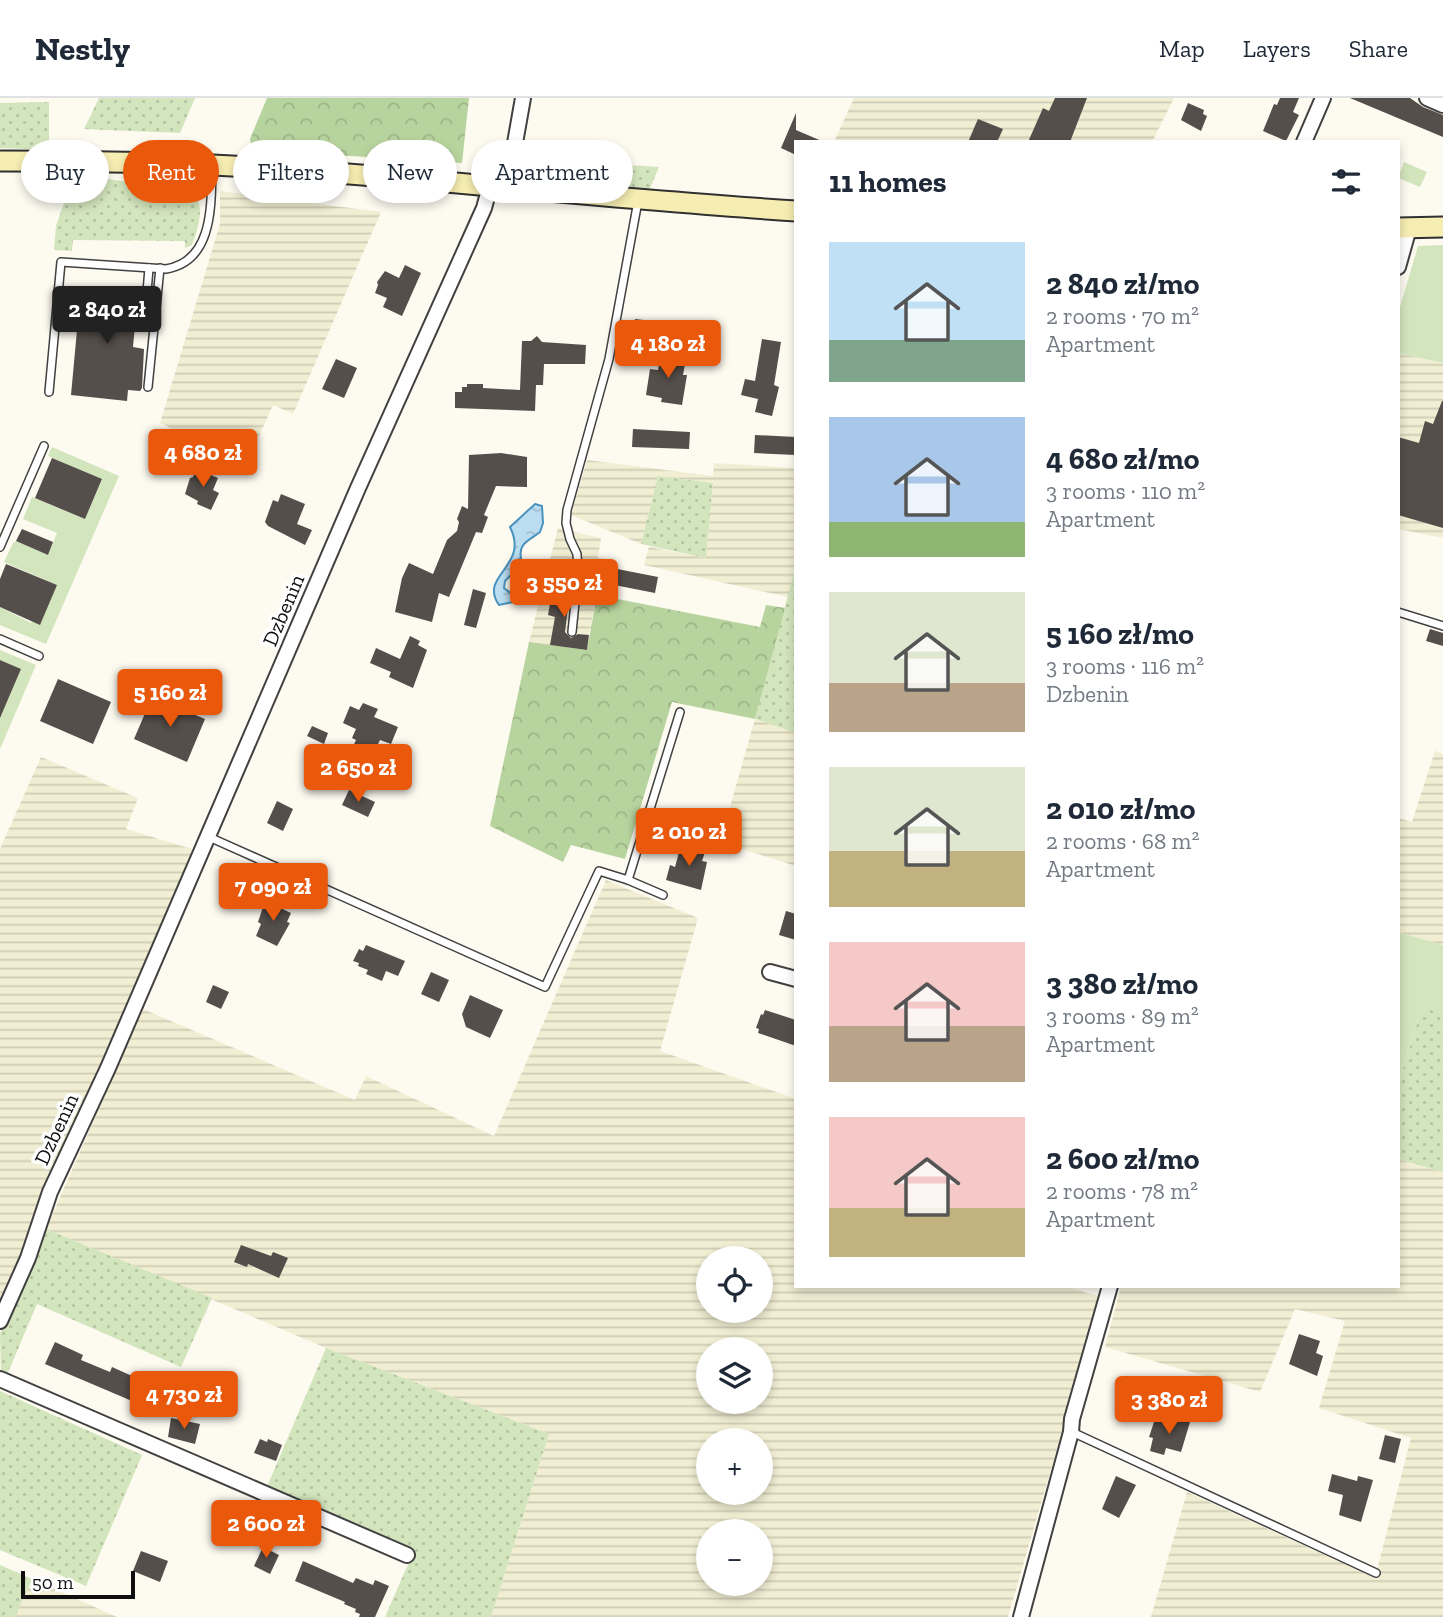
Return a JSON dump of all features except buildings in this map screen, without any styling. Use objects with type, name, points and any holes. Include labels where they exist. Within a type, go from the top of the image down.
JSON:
[{"type":"street","name":"Dzbenin","points":[[512,140],[523,98]]},
{"type":"street","points":[[1305,140],[1323,98]]},
{"type":"street","points":[[1427,98],[1443,105]]},
{"type":"street","points":[[0,161],[123,163]]},
{"type":"street","points":[[219,166],[471,185]]},
{"type":"street","points":[[633,199],[794,211]]},
{"type":"street","name":"Dzbenin","points":[[0,1321],[28,1258],[50,1192],[108,1068],[358,488],[488,203]]},
{"type":"street","points":[[1400,254],[1404,228],[1443,227]]},
{"type":"street","points":[[771,972],[794,978]]},
{"type":"street","points":[[1021,1617],[1071,1432],[1072,1419],[1109,1288]]},
{"type":"street","points":[[0,1379],[407,1555]]},
{"type":"lane","points":[[572,632],[578,573],[577,554],[566,523],[567,510],[609,359],[639,200]]},
{"type":"lane","points":[[49,393],[61,262],[173,268],[192,256],[201,244],[208,227],[210,203]]},
{"type":"lane","points":[[147,292],[149,268]]},
{"type":"lane","points":[[148,387],[160,268]]},
{"type":"lane","points":[[0,547],[44,446]]},
{"type":"lane","points":[[1400,613],[1443,626]]},
{"type":"lane","points":[[0,639],[39,656]]},
{"type":"lane","points":[[628,880],[680,712]]},
{"type":"lane","points":[[209,837],[545,987],[599,871],[663,895]]},
{"type":"lane","points":[[1071,1432],[1376,1573]]},
{"type":"shaded area","points":[[854,98],[1174,98],[1153,140],[835,140]]},
{"type":"shaded area","points":[[220,191],[233,193],[233,203],[312,203],[381,212],[293,414],[273,405],[247,463],[160,423],[220,224]]},
{"type":"shaded area","points":[[1400,353],[1443,363],[1443,538],[1400,529]]},
{"type":"shaded area","points":[[587,460],[713,476],[714,463],[794,468],[794,573],[788,597],[644,565],[649,547],[706,558],[713,483],[658,476],[641,544],[571,515]]},
{"type":"shaded area","points":[[558,528],[601,538],[598,558],[604,559],[589,635],[553,630],[550,645],[529,642]]},
{"type":"shaded area","points":[[755,719],[794,732],[794,865],[720,842]]},
{"type":"shaded area","points":[[1435,751],[1443,754],[1443,945],[1400,933],[1400,819],[1412,822]]},
{"type":"shaded area","points":[[41,757],[138,798],[126,829],[202,852],[0,1301],[0,849]]},
{"type":"shaded area","points":[[606,880],[698,918],[660,1051],[794,1098],[794,1288],[1071,1288],[1101,1297],[1008,1617],[491,1617],[549,1434],[326,1348],[46,1229],[143,1009],[355,1100],[366,1076],[494,1136]]},
{"type":"shaded area","points":[[1400,1160],[1443,1172],[1443,1617],[1151,1617],[1187,1492],[1375,1578],[1411,1438],[1319,1408],[1345,1321],[1295,1309],[1260,1392],[1105,1347],[1120,1288],[1400,1288]]},
{"type":"shaded area","points":[[32,1579],[117,1617],[15,1617]]},
{"type":"green space","points":[[99,98],[195,98],[180,133],[84,129]]},
{"type":"green space","points":[[267,98],[469,98],[462,163],[457,163],[457,140],[363,140],[363,157],[349,156],[349,140],[250,139]]},
{"type":"green space","points":[[49,102],[49,140],[21,140],[21,149],[0,148],[0,103]]},
{"type":"green space","points":[[1404,162],[1427,172],[1420,187],[1400,179]]},
{"type":"green space","points":[[633,165],[659,167],[648,193],[633,192]]},
{"type":"green space","points":[[109,179],[123,181],[123,203],[198,203],[200,213],[192,245],[185,248],[185,241],[73,240],[72,251],[54,250],[56,226],[64,203],[109,203]]},
{"type":"green space","points":[[1443,245],[1443,363],[1400,353],[1400,307],[1418,246]]},
{"type":"green space","points":[[52,447],[119,476],[46,644],[0,625],[0,607],[31,623],[57,585],[4,562],[16,541],[48,555],[57,533],[23,519],[32,497],[85,519],[102,480],[48,456]]},
{"type":"green space","points":[[658,476],[713,483],[706,558],[641,544]]},
{"type":"green space","points":[[794,573],[794,732],[755,719]]},
{"type":"green space","points":[[597,595],[760,627],[766,605],[785,608],[755,719],[672,702],[625,859],[571,845],[563,862],[490,826],[529,642],[587,650]]},
{"type":"green space","points":[[0,650],[36,665],[0,749],[0,702],[6,704],[21,669],[0,660]]},
{"type":"green space","points":[[1400,933],[1443,945],[1443,1013],[1422,1008],[1400,1079]]},
{"type":"green space","points":[[1422,1007],[1443,1013],[1443,1172],[1400,1160],[1400,1078]]},
{"type":"green space","points":[[46,1229],[212,1298],[181,1367],[37,1304],[7,1375],[1,1372],[0,1334]]},
{"type":"green space","points":[[326,1348],[549,1434],[491,1617],[385,1617],[413,1553],[266,1489]]},
{"type":"green space","points":[[0,1391],[142,1455],[86,1586],[0,1550]]},
{"type":"green space","points":[[0,1565],[32,1579],[15,1617],[0,1617]]},
{"type":"water","points":[[535,504],[542,506],[543,523],[540,532],[523,545],[517,569],[505,581],[504,588],[517,598],[513,602],[499,605],[494,595],[495,586],[514,552],[510,527]]}]
